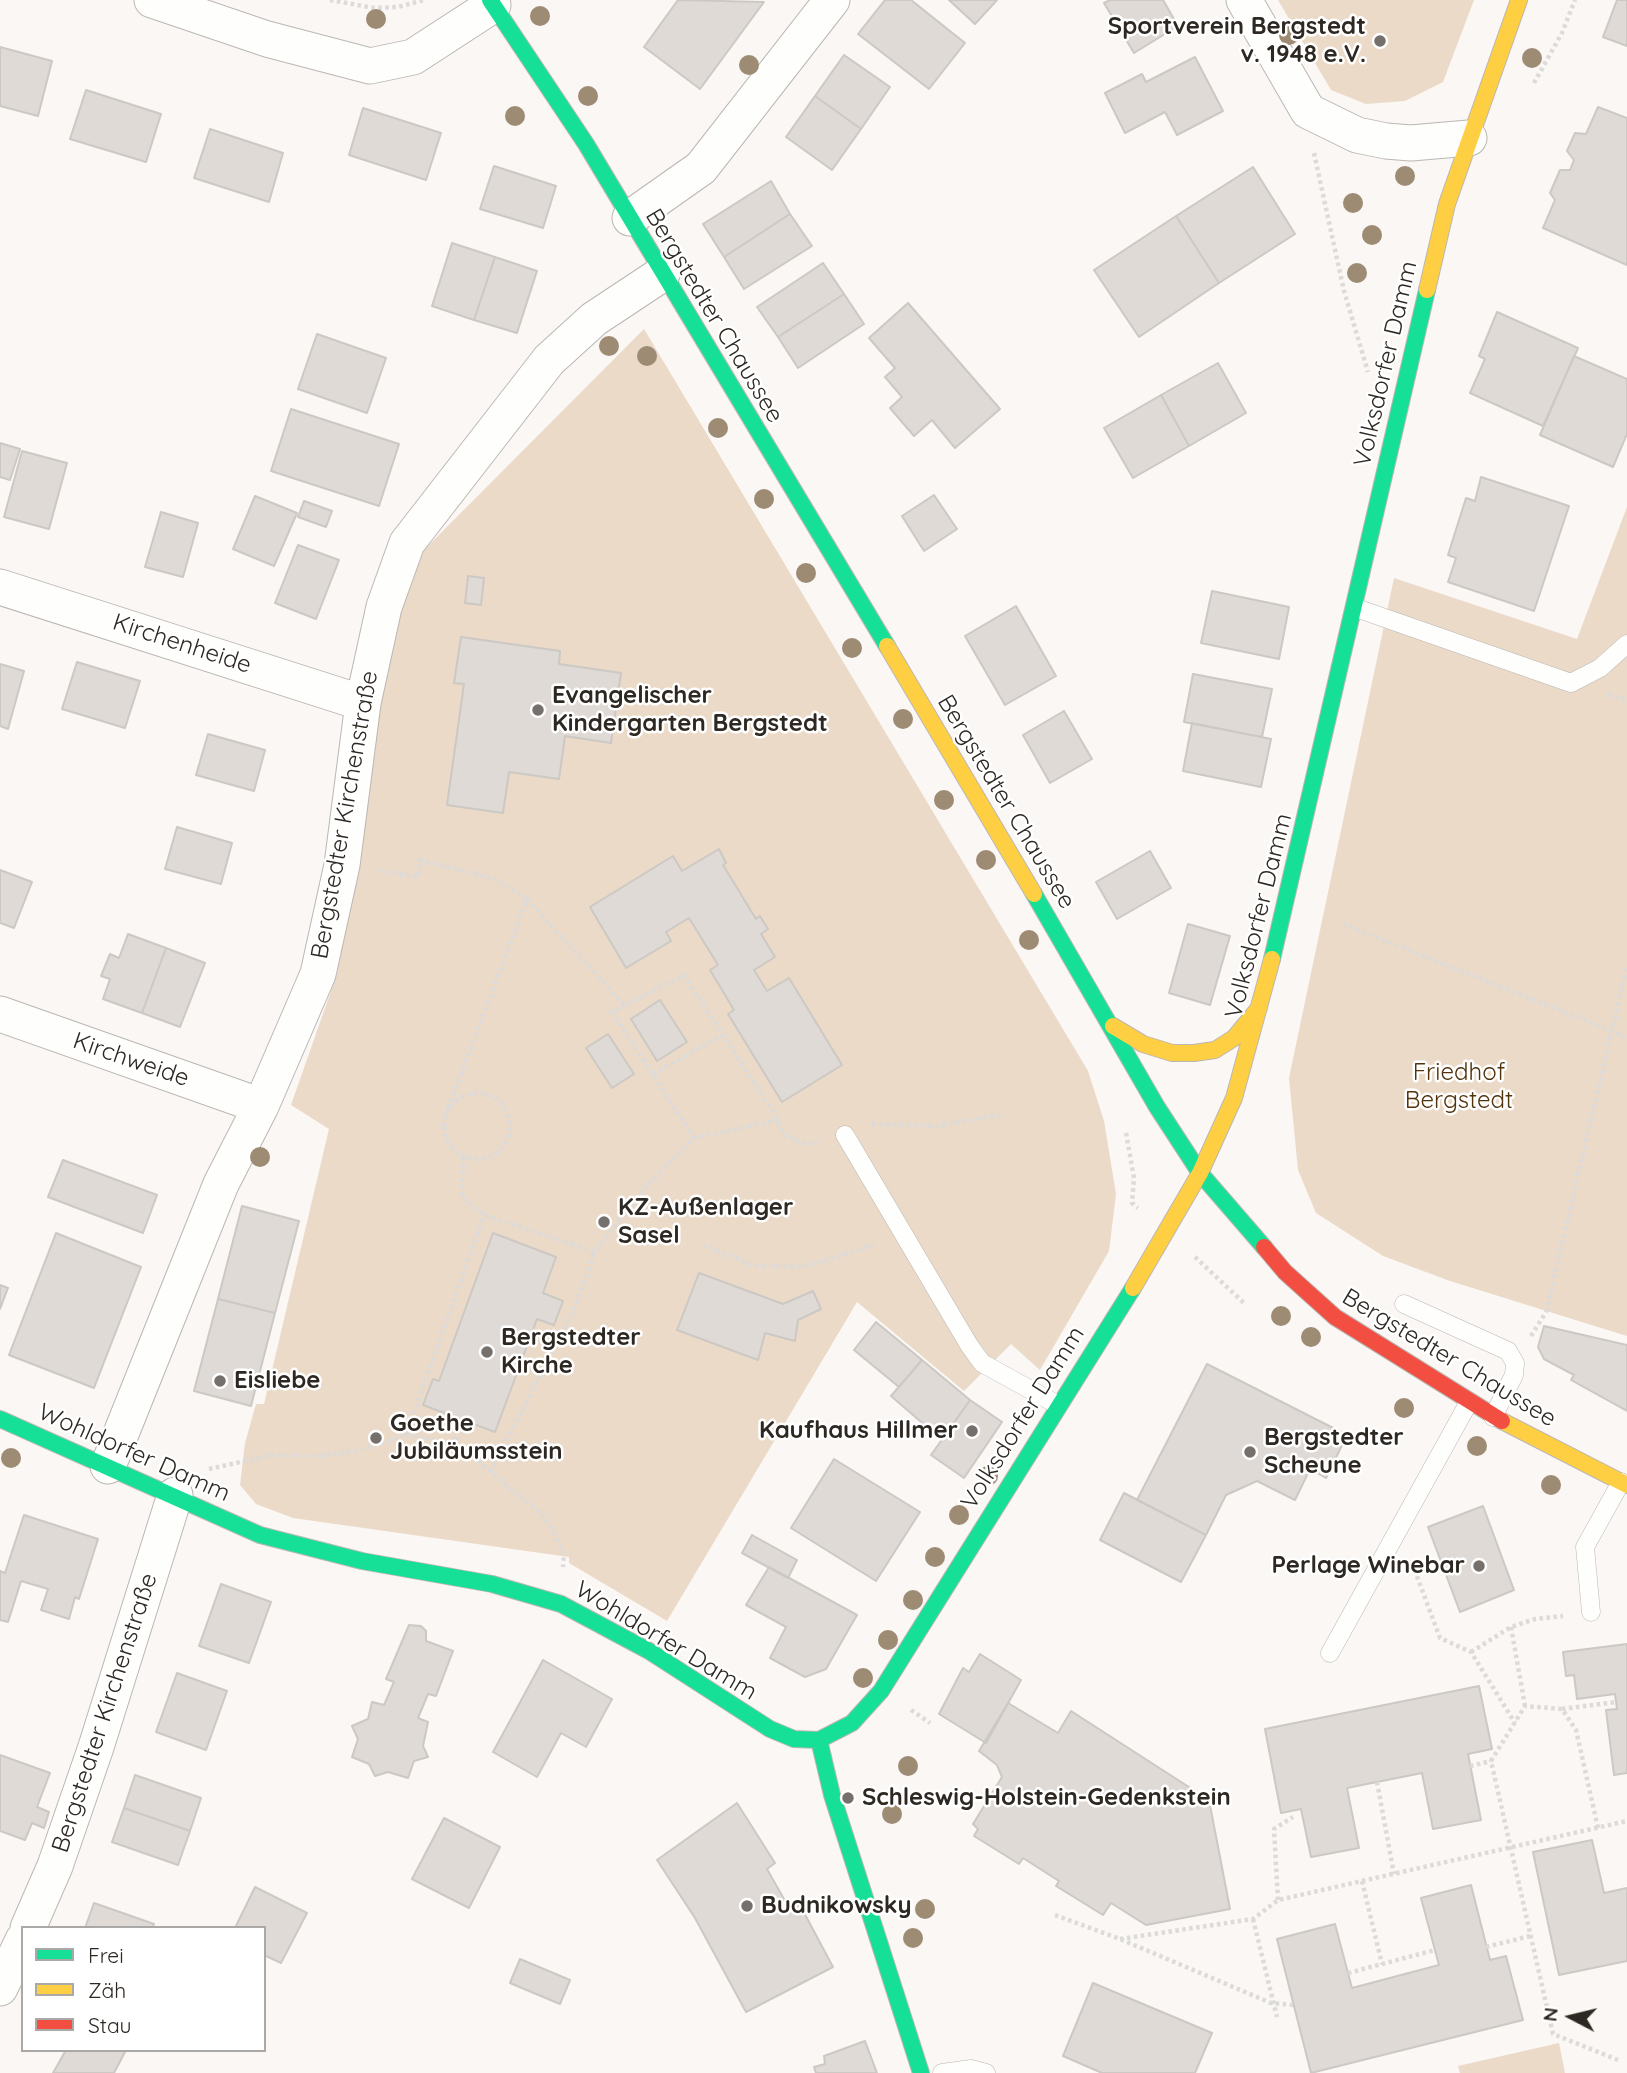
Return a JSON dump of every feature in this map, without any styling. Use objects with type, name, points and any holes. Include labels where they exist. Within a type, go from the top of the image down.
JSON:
[{"type":"main road","name":"Volksdorfer Damm","points":[[819,1740],[852,1723],[881,1691],[1167,1231],[1200,1173],[1234,1098],[1262,1003],[1356,608],[1387,457],[1447,204],[1519,0]]},
{"type":"main road","name":"Bergstedter Chaussee","points":[[492,3],[586,144],[1113,1026],[1157,1107],[1200,1173],[1299,1287],[1335,1317],[1493,1417],[1624,1483]]},
{"type":"main road","points":[[1113,1026],[1143,1044],[1172,1053],[1194,1053],[1215,1049],[1234,1038],[1262,1003]]},
{"type":"main road","name":"Wohldorfer Damm","points":[[0,1419],[260,1535],[292,1545],[492,1584],[561,1604],[649,1651],[770,1729],[794,1739],[819,1740]]},
{"type":"main road","points":[[819,1740],[832,1795],[921,2073]]},
{"type":"street","points":[[152,0],[267,39],[370,66],[413,57],[492,3]]},
{"type":"street","points":[[630,218],[701,167],[831,0]]},
{"type":"street","points":[[1244,0],[1308,111],[1357,135],[1386,141],[1411,143],[1469,138]]},
{"type":"street","name":"Bergstedter Kirchenstraße","points":[[108,1466],[221,1184],[261,1106],[318,974],[342,865],[363,703],[384,607],[407,543],[549,360],[594,319],[662,274]]},
{"type":"street","name":"Kirchenheide","points":[[0,587],[363,703]]},
{"type":"street","name":"Kirchweide","points":[[0,1014],[261,1106]]},
{"type":"street","name":"Bergstedter Kirchenstraße","points":[[29,1926],[55,1866],[96,1747],[175,1495]]},
{"type":"street","points":[[0,1988],[21,1944]]},
{"type":"lane","points":[[1356,608],[1571,683],[1600,668],[1627,644]]},
{"type":"lane","points":[[845,1135],[912,1251],[982,1363],[1058,1405]]},
{"type":"lane","points":[[1405,1304],[1508,1351],[1515,1363],[1514,1375],[1493,1417]]},
{"type":"lane","points":[[1330,1653],[1469,1402]]},
{"type":"lane","points":[[1591,1612],[1585,1547],[1624,1483]]},
{"type":"lane","points":[[942,2073],[971,2069],[986,2073]]},
{"type":"path","points":[[330,0],[374,8],[398,7],[424,0]]},
{"type":"path","points":[[1308,111],[1333,243],[1370,381]]},
{"type":"path","points":[[342,865],[418,877],[420,860],[494,879],[527,900],[625,1006]]},
{"type":"path","points":[[446,1114],[453,1102],[468,1094],[491,1096],[504,1106],[510,1117],[509,1134],[496,1156],[484,1159],[463,1157],[450,1146],[444,1132],[446,1114],[527,900]]},
{"type":"path","points":[[1343,924],[1627,1037]]},
{"type":"path","points":[[1515,1363],[1546,1312],[1627,966]]},
{"type":"path","points":[[694,1138],[612,1012],[684,975],[721,1036],[778,1120],[783,1135],[807,1144],[845,1135],[866,1124],[937,1126],[1004,1114]]},
{"type":"path","points":[[653,1074],[721,1036]]},
{"type":"path","points":[[491,1472],[575,1307],[595,1252],[641,1192],[694,1138],[778,1120]]},
{"type":"path","points":[[1121,1122],[1134,1178],[1132,1203],[1167,1231],[1245,1304]]},
{"type":"path","points":[[463,1157],[462,1198],[484,1215],[595,1252]]},
{"type":"path","points":[[406,1435],[484,1215]]},
{"type":"path","points":[[704,1245],[756,1266],[803,1267],[878,1244],[912,1251]]},
{"type":"path","points":[[453,1447],[462,1420]]},
{"type":"path","points":[[175,1495],[210,1468],[272,1455],[318,1455],[357,1451],[406,1435],[453,1447],[471,1455],[544,1517],[564,1553]]},
{"type":"path","points":[[1399,1530],[1440,1638],[1471,1652],[1515,1723]]},
{"type":"path","points":[[1471,1652],[1511,1628],[1535,1619],[1591,1612]]},
{"type":"path","points":[[1511,1628],[1525,1706],[1491,1762],[1553,2034],[1618,2060]]},
{"type":"path","points":[[1525,1706],[1562,1709],[1616,1702]]},
{"type":"path","points":[[1562,1709],[1576,1730],[1598,1828]]},
{"type":"path","points":[[1470,1766],[1491,1762]]},
{"type":"path","points":[[1377,1782],[1394,1874]]},
{"type":"path","points":[[1278,1900],[1274,1829],[1293,1817]]},
{"type":"path","points":[[1119,1938],[1252,1919],[1278,1900],[1627,1821]]},
{"type":"path","points":[[1362,1881],[1382,1964]]},
{"type":"path","points":[[1055,1915],[1119,1938],[1271,2003],[1294,2005]]},
{"type":"path","points":[[1252,1919],[1271,2003],[1277,2017]]},
{"type":"path","points":[[1486,1947],[1530,1936]]},
{"type":"path","points":[[1348,1973],[1435,1950]]},
{"type":"green space","name":"Sportverein Bergstedt v. 1948 e.V.","points":[[1278,0],[1474,0],[1443,82],[1405,101],[1366,104],[1331,90]]},
{"type":"green space","points":[[644,329],[1088,1071],[1104,1121],[1116,1194],[1109,1251],[1040,1370],[1011,1344],[964,1391],[857,1302],[667,1621],[569,1563],[569,1557],[293,1518],[256,1504],[240,1485],[245,1443],[256,1404],[264,1404],[329,1129],[291,1105],[337,974],[398,576]]},
{"type":"green space","name":"Friedhof Bergstedt","points":[[1627,507],[1627,1336],[1450,1281],[1383,1256],[1316,1213],[1298,1170],[1289,1078],[1394,578],[1577,639]]},
{"type":"green space","points":[[1559,2043],[1565,2073],[1460,2073],[1458,2066]]},
{"type":"building","points":[[678,0],[764,2],[700,89],[644,47]]},
{"type":"building","points":[[885,0],[911,0],[965,43],[929,89],[858,34]]},
{"type":"building","points":[[949,0],[997,0],[975,24]]},
{"type":"building","points":[[1110,0],[1163,0],[1178,26],[1134,53],[1104,3]]},
{"type":"building","points":[[1617,0],[1627,0],[1627,46],[1603,37]]},
{"type":"building","points":[[0,47],[52,61],[38,116],[0,106]]},
{"type":"building","points":[[844,55],[890,87],[861,129],[815,96]]},
{"type":"building","points":[[1195,57],[1223,111],[1177,135],[1165,112],[1125,133],[1105,93],[1142,74],[1146,82]]},
{"type":"building","points":[[86,90],[161,114],[146,162],[70,139]]},
{"type":"building","points":[[815,96],[861,129],[832,170],[786,137]]},
{"type":"building","points":[[1598,107],[1627,118],[1627,265],[1543,228],[1555,200],[1550,193],[1560,170],[1570,170],[1574,160],[1567,151],[1575,133],[1586,134]]},
{"type":"building","points":[[363,108],[441,133],[426,180],[349,155]]},
{"type":"building","points":[[210,129],[283,153],[269,202],[194,178]]},
{"type":"building","points":[[494,166],[556,186],[543,228],[480,209]]},
{"type":"building","points":[[1253,167],[1295,234],[1219,283],[1176,216]]},
{"type":"building","points":[[771,181],[790,214],[724,257],[703,224]]},
{"type":"building","points":[[790,214],[812,246],[744,289],[724,257]]},
{"type":"building","points":[[1176,216],[1219,283],[1139,337],[1094,270]]},
{"type":"building","points":[[452,243],[495,257],[474,320],[432,306]]},
{"type":"building","points":[[495,257],[537,271],[517,333],[474,320]]},
{"type":"building","points":[[823,263],[844,294],[778,337],[757,307]]},
{"type":"building","points":[[844,294],[864,324],[798,368],[778,337]]},
{"type":"building","points":[[908,303],[1000,409],[955,448],[932,420],[914,436],[890,408],[902,397],[885,377],[895,368],[869,338]]},
{"type":"building","points":[[1497,312],[1578,348],[1543,426],[1470,393],[1485,359],[1479,356]]},
{"type":"building","points":[[317,334],[386,358],[367,413],[298,389]]},
{"type":"building","points":[[1574,356],[1627,379],[1627,434],[1613,467],[1540,435]]},
{"type":"building","points":[[1218,363],[1246,413],[1189,446],[1161,395]]},
{"type":"building","points":[[1161,395],[1189,446],[1133,478],[1104,428]]},
{"type":"building","points":[[291,409],[399,444],[379,506],[271,471]]},
{"type":"building","points":[[0,443],[20,449],[10,480],[0,477]]},
{"type":"building","points":[[22,451],[67,463],[49,529],[4,517]]},
{"type":"building","points":[[1481,477],[1569,506],[1534,611],[1448,582],[1456,558],[1448,555],[1466,498],[1475,501]]},
{"type":"building","points":[[934,495],[957,529],[924,551],[902,516]]},
{"type":"building","points":[[255,496],[297,513],[274,566],[233,549]]},
{"type":"building","points":[[304,501],[332,511],[326,527],[298,517]]},
{"type":"building","points":[[161,512],[198,523],[183,577],[145,567]]},
{"type":"building","points":[[298,545],[339,560],[316,619],[275,603]]},
{"type":"building","points":[[468,576],[484,578],[481,605],[465,603]]},
{"type":"building","points":[[1212,591],[1289,607],[1279,659],[1201,643]]},
{"type":"building","points":[[1016,606],[1056,676],[1005,705],[965,636]]},
{"type":"building","name":"Evangelischer Kindergarten Bergstedt","points":[[461,637],[560,651],[559,664],[621,673],[611,743],[565,736],[559,779],[509,772],[503,813],[447,805],[464,684],[454,683]]},
{"type":"building","points":[[77,662],[140,681],[125,728],[62,709]]},
{"type":"building","points":[[0,664],[24,671],[8,729],[0,726]]},
{"type":"building","points":[[1193,674],[1272,689],[1262,737],[1184,722]]},
{"type":"building","points":[[1064,711],[1092,759],[1050,783],[1023,735]]},
{"type":"building","points":[[1192,723],[1271,739],[1261,787],[1183,771]]},
{"type":"building","points":[[208,734],[265,750],[254,791],[196,775]]},
{"type":"building","points":[[177,827],[232,843],[221,884],[165,869]]},
{"type":"building","points":[[719,849],[726,863],[723,865],[756,919],[760,916],[768,929],[761,934],[775,957],[754,970],[767,991],[789,978],[842,1065],[782,1102],[728,1014],[734,1010],[710,970],[718,965],[689,918],[666,932],[671,941],[626,968],[590,907],[673,856],[682,871]]},
{"type":"building","points":[[1150,851],[1171,888],[1117,919],[1096,882]]},
{"type":"building","points":[[0,870],[32,882],[14,928],[0,923]]},
{"type":"building","points":[[1188,924],[1230,936],[1210,1005],[1169,993]]},
{"type":"building","points":[[128,934],[166,948],[142,1013],[103,999],[110,979],[101,976],[110,954],[119,958]]},
{"type":"building","points":[[166,948],[205,963],[180,1027],[142,1013]]},
{"type":"building","points":[[660,1000],[687,1042],[657,1061],[631,1019]]},
{"type":"building","points":[[608,1034],[634,1074],[612,1088],[586,1048]]},
{"type":"building","points":[[63,1160],[157,1195],[143,1233],[48,1197]]},
{"type":"building","points":[[242,1206],[299,1221],[275,1313],[218,1299]]},
{"type":"building","points":[[56,1233],[141,1267],[94,1388],[9,1355]]},
{"type":"building","name":"Bergstedter Kirche","points":[[493,1233],[556,1257],[543,1293],[563,1301],[554,1325],[537,1319],[495,1432],[423,1405],[433,1379],[439,1381]]},
{"type":"building","points":[[699,1273],[783,1304],[813,1291],[821,1309],[798,1320],[795,1341],[765,1333],[758,1360],[677,1330]]},
{"type":"building","points":[[0,1285],[8,1288],[0,1309]]},
{"type":"building","points":[[218,1299],[275,1313],[251,1406],[194,1391]]},
{"type":"building","points":[[876,1322],[922,1360],[899,1387],[854,1350]]},
{"type":"building","points":[[1544,1326],[1627,1345],[1627,1411],[1571,1380],[1574,1375],[1544,1359],[1538,1347]]},
{"type":"building","points":[[922,1360],[970,1400],[942,1440],[891,1396]]},
{"type":"building","name":"Bergstedter Scheune","points":[[1207,1364],[1347,1435],[1326,1478],[1310,1469],[1295,1500],[1257,1481],[1226,1495],[1206,1535],[1137,1500]]},
{"type":"building","name":"Kaufhaus Hillmer","points":[[970,1400],[1002,1422],[964,1478],[931,1455]]},
{"type":"building","points":[[834,1459],[920,1512],[876,1581],[791,1528]]},
{"type":"building","points":[[1124,1493],[1206,1535],[1181,1582],[1100,1540]]},
{"type":"building","points":[[1483,1506],[1514,1590],[1460,1612],[1428,1527]]},
{"type":"building","points":[[24,1515],[98,1539],[79,1599],[75,1597],[69,1619],[41,1610],[48,1589],[21,1581],[8,1622],[0,1620],[0,1571],[5,1573]]},
{"type":"building","points":[[752,1535],[797,1560],[788,1578],[742,1553]]},
{"type":"building","points":[[769,1567],[857,1615],[826,1669],[805,1677],[770,1658],[786,1627],[746,1605]]},
{"type":"building","points":[[221,1584],[271,1602],[249,1663],[199,1646]]},
{"type":"building","points":[[409,1625],[421,1626],[426,1631],[426,1641],[453,1651],[436,1696],[428,1694],[418,1718],[428,1722],[423,1746],[428,1757],[414,1761],[408,1778],[388,1772],[375,1776],[369,1764],[352,1757],[358,1739],[352,1726],[368,1719],[372,1702],[384,1705],[394,1682],[386,1679]]},
{"type":"building","points":[[1627,1644],[1627,1773],[1614,1775],[1606,1710],[1617,1709],[1615,1694],[1577,1699],[1574,1675],[1566,1676],[1563,1652]]},
{"type":"building","points":[[980,1654],[1021,1680],[986,1743],[939,1714],[963,1668],[969,1672]]},
{"type":"building","points":[[543,1660],[612,1699],[586,1747],[561,1733],[537,1777],[493,1752]]},
{"type":"building","points":[[177,1673],[227,1691],[206,1750],[156,1732]]},
{"type":"building","points":[[1479,1686],[1492,1749],[1468,1754],[1481,1820],[1433,1829],[1422,1773],[1347,1788],[1359,1848],[1311,1857],[1301,1809],[1281,1813],[1265,1729]]},
{"type":"building","points":[[1008,1703],[1058,1733],[1071,1711],[1209,1800],[1230,1909],[1146,1925],[1111,1903],[1103,1915],[1056,1886],[1059,1881],[1023,1858],[1019,1864],[974,1836],[978,1829],[973,1824],[1002,1777],[997,1765],[979,1751]]},
{"type":"building","points":[[0,1755],[50,1773],[37,1807],[49,1812],[44,1828],[32,1823],[25,1840],[0,1831]]},
{"type":"building","points":[[135,1775],[201,1798],[190,1831],[124,1808]]},
{"type":"building","points":[[737,1803],[775,1863],[767,1869],[789,1908],[800,1905],[833,1967],[746,2012],[695,1918],[657,1860]]},
{"type":"building","points":[[124,1808],[190,1831],[178,1865],[112,1842]]},
{"type":"building","points":[[444,1818],[500,1847],[469,1908],[412,1879]]},
{"type":"building","points":[[1592,1840],[1604,1893],[1627,1888],[1627,1961],[1559,1975],[1533,1852]]},
{"type":"building","points":[[1471,1885],[1490,1960],[1506,1956],[1523,2020],[1311,2073],[1277,1939],[1335,1924],[1352,1988],[1439,1965],[1421,1898]]},
{"type":"building","points":[[255,1887],[307,1913],[281,1963],[266,1956],[266,1926],[236,1926]]},
{"type":"building","points":[[94,1903],[154,1924],[153,1926],[86,1926]]},
{"type":"building","points":[[520,1959],[570,1980],[560,2004],[510,1983]]},
{"type":"building","points":[[1093,1983],[1212,2033],[1195,2073],[1102,2073],[1063,2056]]},
{"type":"building","points":[[865,2041],[877,2073],[816,2073],[814,2067],[825,2064],[824,2056]]},
{"type":"building","points":[[65,2052],[125,2052],[114,2073],[53,2073]]},
{"type":"traffic: fast","points":[[490,0],[586,144],[887,646]]},
{"type":"traffic: fast","points":[[1272,959],[1427,290]]},
{"type":"traffic: fast","points":[[1034,894],[1157,1107],[1200,1173],[1264,1247]]},
{"type":"traffic: fast","points":[[819,1740],[852,1723],[881,1691],[1133,1288]]},
{"type":"traffic: fast","points":[[0,1419],[260,1535],[362,1561],[492,1584],[561,1604],[649,1651],[770,1729],[794,1739],[819,1740]]},
{"type":"traffic: fast","points":[[819,1740],[832,1795],[921,2073]]},
{"type":"traffic: slow","points":[[1427,290],[1447,204],[1519,0]]},
{"type":"traffic: slow","points":[[887,646],[1034,894]]},
{"type":"traffic: slow","points":[[1133,1288],[1200,1173],[1234,1098],[1272,959]]},
{"type":"traffic: slow","points":[[1113,1026],[1143,1044],[1172,1053],[1194,1053],[1215,1050],[1234,1038],[1259,1008]]},
{"type":"traffic: slow","points":[[1502,1421],[1627,1485]]},
{"type":"traffic: jam","points":[[1264,1247],[1285,1272],[1335,1317],[1502,1421]]},
{"type":"place","name":"Sportverein Bergstedt v. 1948 e.V.","points":[[1380,41]]},
{"type":"place","name":"Evangelischer Kindergarten Bergstedt","points":[[538,710]]},
{"type":"place","name":"KZ-Außenlager Sasel","points":[[604,1222]]},
{"type":"place","name":"Bergstedter Kirche","points":[[487,1352]]},
{"type":"place","name":"Eisliebe","points":[[220,1381]]},
{"type":"place","name":"Kaufhaus Hillmer","points":[[972,1431]]},
{"type":"place","name":"Goethe Jubiläumsstein","points":[[376,1438]]},
{"type":"place","name":"Bergstedter Scheune","points":[[1250,1452]]},
{"type":"place","name":"Perlage Winebar","points":[[1479,1566]]},
{"type":"place","name":"Schleswig-Holstein-Gedenkstein","points":[[848,1798]]},
{"type":"place","name":"Budnikowsky","points":[[747,1906]]}]
